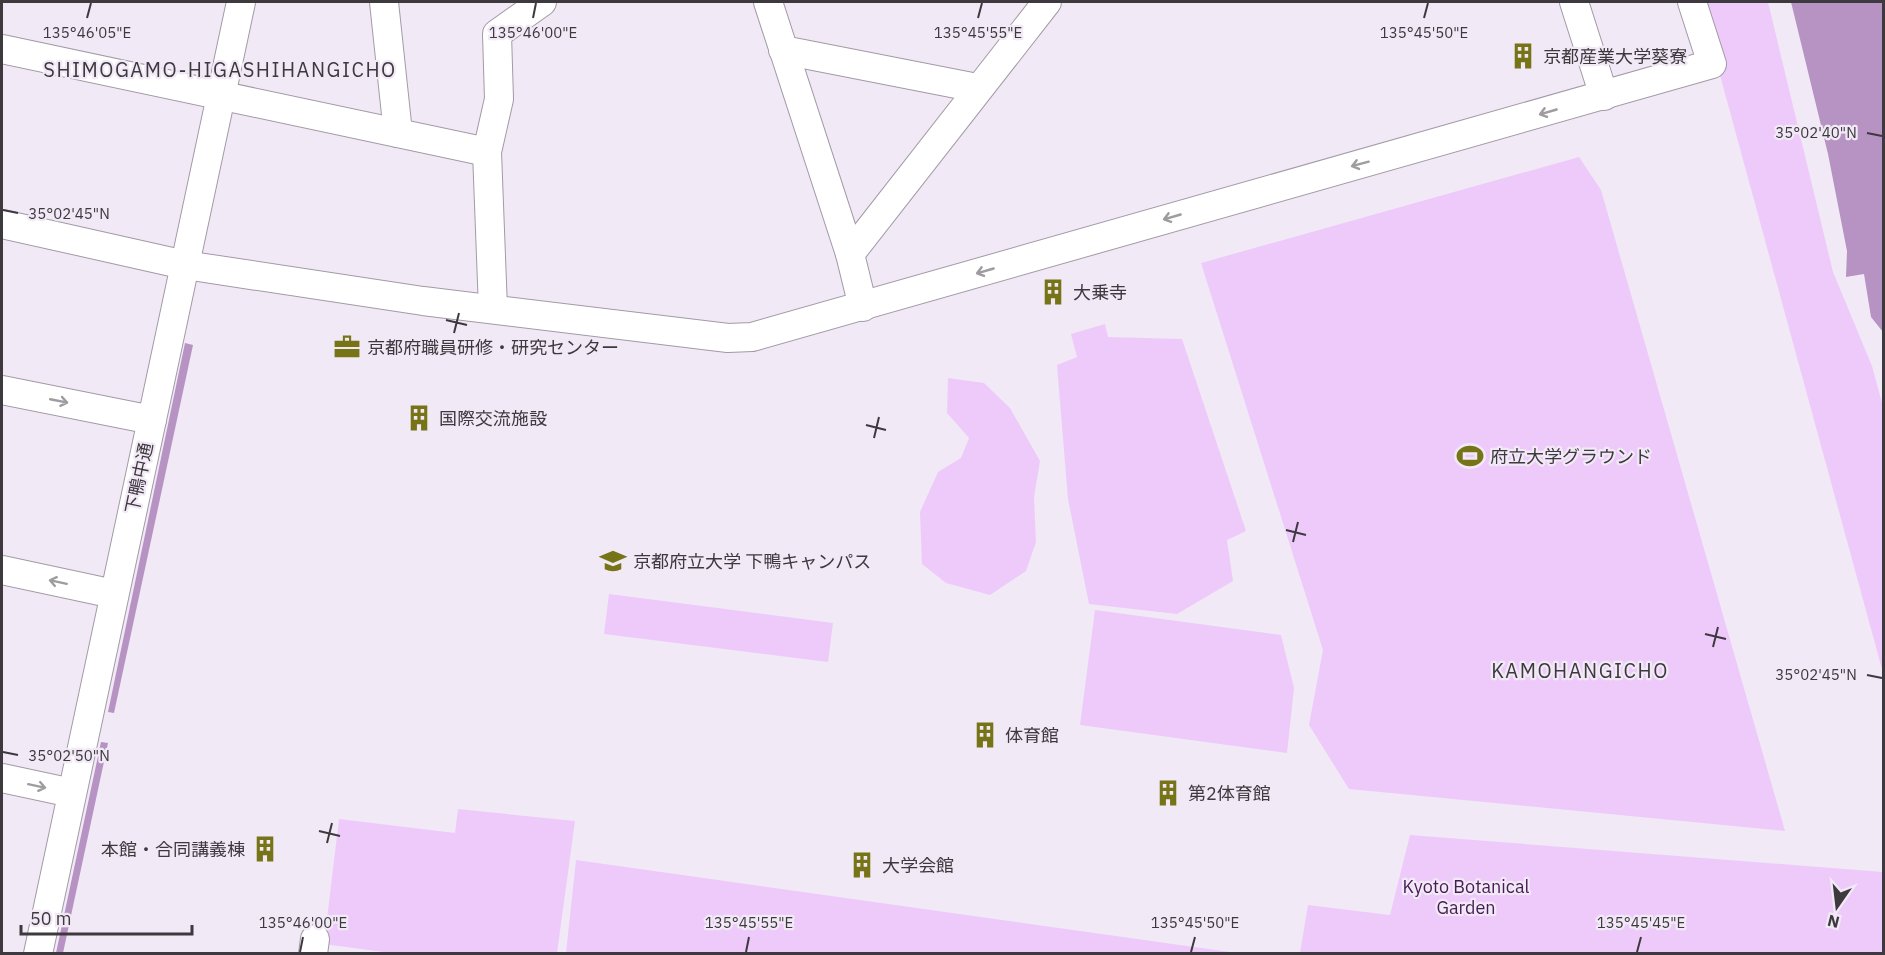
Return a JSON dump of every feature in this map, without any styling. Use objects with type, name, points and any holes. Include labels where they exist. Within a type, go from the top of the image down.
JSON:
[{"type":"street","name":"下鴨中通","points":[[38,954],[241,2]]},
{"type":"street","points":[[384,2],[398,133]]},
{"type":"street","points":[[493,309],[487,152],[499,99],[497,34],[542,2]]},
{"type":"street","points":[[768,2],[850,254],[863,307]]},
{"type":"street","points":[[850,254],[977,88],[1047,2]]},
{"type":"street","points":[[1574,2],[1604,96]]},
{"type":"street","points":[[2,224],[185,265],[493,309],[728,338],[752,337],[1712,64],[1692,2]]},
{"type":"street","points":[[2,49],[487,152]]},
{"type":"street","points":[[783,50],[977,88]]},
{"type":"street","points":[[2,390],[152,420]]},
{"type":"street","points":[[2,570],[114,594]]},
{"type":"street","points":[[2,778],[72,793]]},
{"type":"green space","points":[[1700,2],[1768,2],[1833,272],[1872,366],[1884,410],[1883,673]]},
{"type":"green space","name":"府立大学グラウンド","points":[[1579,157],[1601,190],[1785,831],[1349,789],[1309,725],[1323,650],[1201,263]]},
{"type":"green space","points":[[1105,324],[1108,337],[1182,339],[1246,531],[1227,540],[1233,581],[1177,614],[1089,604],[1068,499],[1057,365],[1077,357],[1071,334]]},
{"type":"green space","points":[[948,378],[984,383],[1010,408],[1040,461],[1034,497],[1036,542],[1026,571],[990,595],[946,583],[922,564],[920,512],[938,472],[961,458],[969,438],[947,413]]},
{"type":"green space","points":[[609,594],[833,623],[828,662],[604,634]]},
{"type":"green space","points":[[1095,610],[1281,635],[1294,688],[1287,753],[1080,725]]},
{"type":"green space","points":[[458,809],[575,821],[557,953],[398,954],[324,944],[339,819],[455,833]]},
{"type":"green space","name":"Kyoto Botanical Garden","points":[[1410,835],[1883,872],[1883,953],[1300,953],[1308,905],[1390,915]]},
{"type":"green space","points":[[576,860],[1237,953],[566,953]]},
{"type":"shaded area","points":[[1791,2],[1883,2],[1883,332],[1871,317],[1864,274],[1846,277],[1847,251],[1828,154]]},
{"type":"shaded area","points":[[185,343],[193,345],[114,713],[108,712]]},
{"type":"shaded area","points":[[101,742],[108,743],[63,953],[56,953]]},
{"type":"place","name":"京都産業大学葵寮","points":[[1523,56]]},
{"type":"place","name":"大乗寺","points":[[1053,292]]},
{"type":"place","name":"京都府職員研修・研究センター","points":[[347,347]]},
{"type":"place","name":"国際交流施設","points":[[419,418]]},
{"type":"place","name":"府立大学グラウンド","points":[[1470,456]]},
{"type":"place","name":"京都府立大学 下鴨キャンパス","points":[[613,561]]},
{"type":"place","name":"体育館","points":[[985,735]]},
{"type":"place","name":"第2体育館","points":[[1168,793]]},
{"type":"place","name":"本館・合同講義棟","points":[[265,849]]},
{"type":"place","name":"大学会館","points":[[862,865]]},
{"type":"district","name":"SHIMOGAMO-HIGASHIHANGICHO","points":[[220,69]]},
{"type":"district","name":"KAMOHANGICHO","points":[[1580,670]]}]
